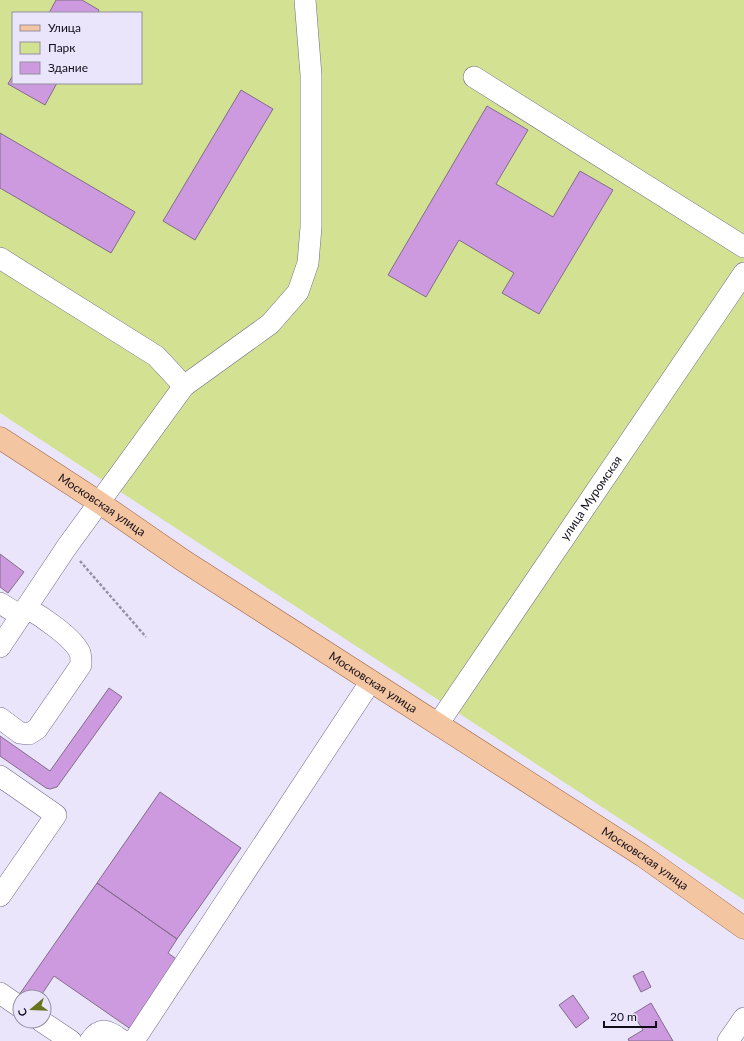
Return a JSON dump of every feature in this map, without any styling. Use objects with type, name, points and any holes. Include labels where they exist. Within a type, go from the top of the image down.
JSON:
[{"type":"main road","name":"Московская улица","points":[[0,438],[100,503],[184,561],[643,856],[744,928]]},
{"type":"street","points":[[0,647],[66,548],[184,386],[270,324],[298,292],[308,263],[311,227],[311,75],[305,0]]},
{"type":"street","points":[[474,77],[744,247]]},
{"type":"street","points":[[0,258],[156,356],[184,386]]},
{"type":"street","name":"улица Муромская","points":[[438,724],[744,273]]},
{"type":"street","points":[[0,603],[44,618],[73,643],[80,652],[81,665],[37,729],[33,732],[29,734],[20,733],[0,718]]},
{"type":"street","points":[[131,1041],[135,1039],[371,681]]},
{"type":"street","points":[[0,776],[56,815],[0,896]]},
{"type":"street","points":[[0,994],[12,1002]]},
{"type":"street","points":[[728,1041],[744,1018]]},
{"type":"street","points":[[52,1028],[71,1041]]},
{"type":"street","points":[[90,1041],[101,1031],[107,1031],[123,1041]]},
{"type":"path","points":[[76,557],[146,637]]},
{"type":"green space","points":[[0,0],[744,0],[744,900],[0,413]]},
{"type":"building","points":[[56,0],[82,0],[99,10],[98,12],[50,12]]},
{"type":"building","points":[[12,77],[12,84],[56,84],[45,105],[8,84]]},
{"type":"building","points":[[241,90],[273,109],[195,240],[163,221]]},
{"type":"building","points":[[487,106],[528,130],[496,184],[553,217],[580,171],[613,190],[539,314],[502,293],[514,273],[459,240],[426,297],[388,275]]},
{"type":"building","points":[[0,133],[135,212],[111,253],[0,188]]},
{"type":"building","points":[[0,554],[24,572],[8,593],[0,587]]},
{"type":"building","points":[[109,688],[122,697],[57,787],[50,789],[46,788],[0,756],[0,736],[50,771]]},
{"type":"building","points":[[160,792],[241,848],[177,939],[97,883]]},
{"type":"building","points":[[97,883],[177,939],[168,953],[179,961],[132,1030],[54,976],[45,989],[23,989]]},
{"type":"building","points":[[643,971],[651,987],[641,992],[633,976]]},
{"type":"building","points":[[573,995],[589,1018],[576,1028],[559,1005]]},
{"type":"building","points":[[651,1003],[673,1041],[629,1041],[628,1039],[643,1030],[633,1014]]}]
